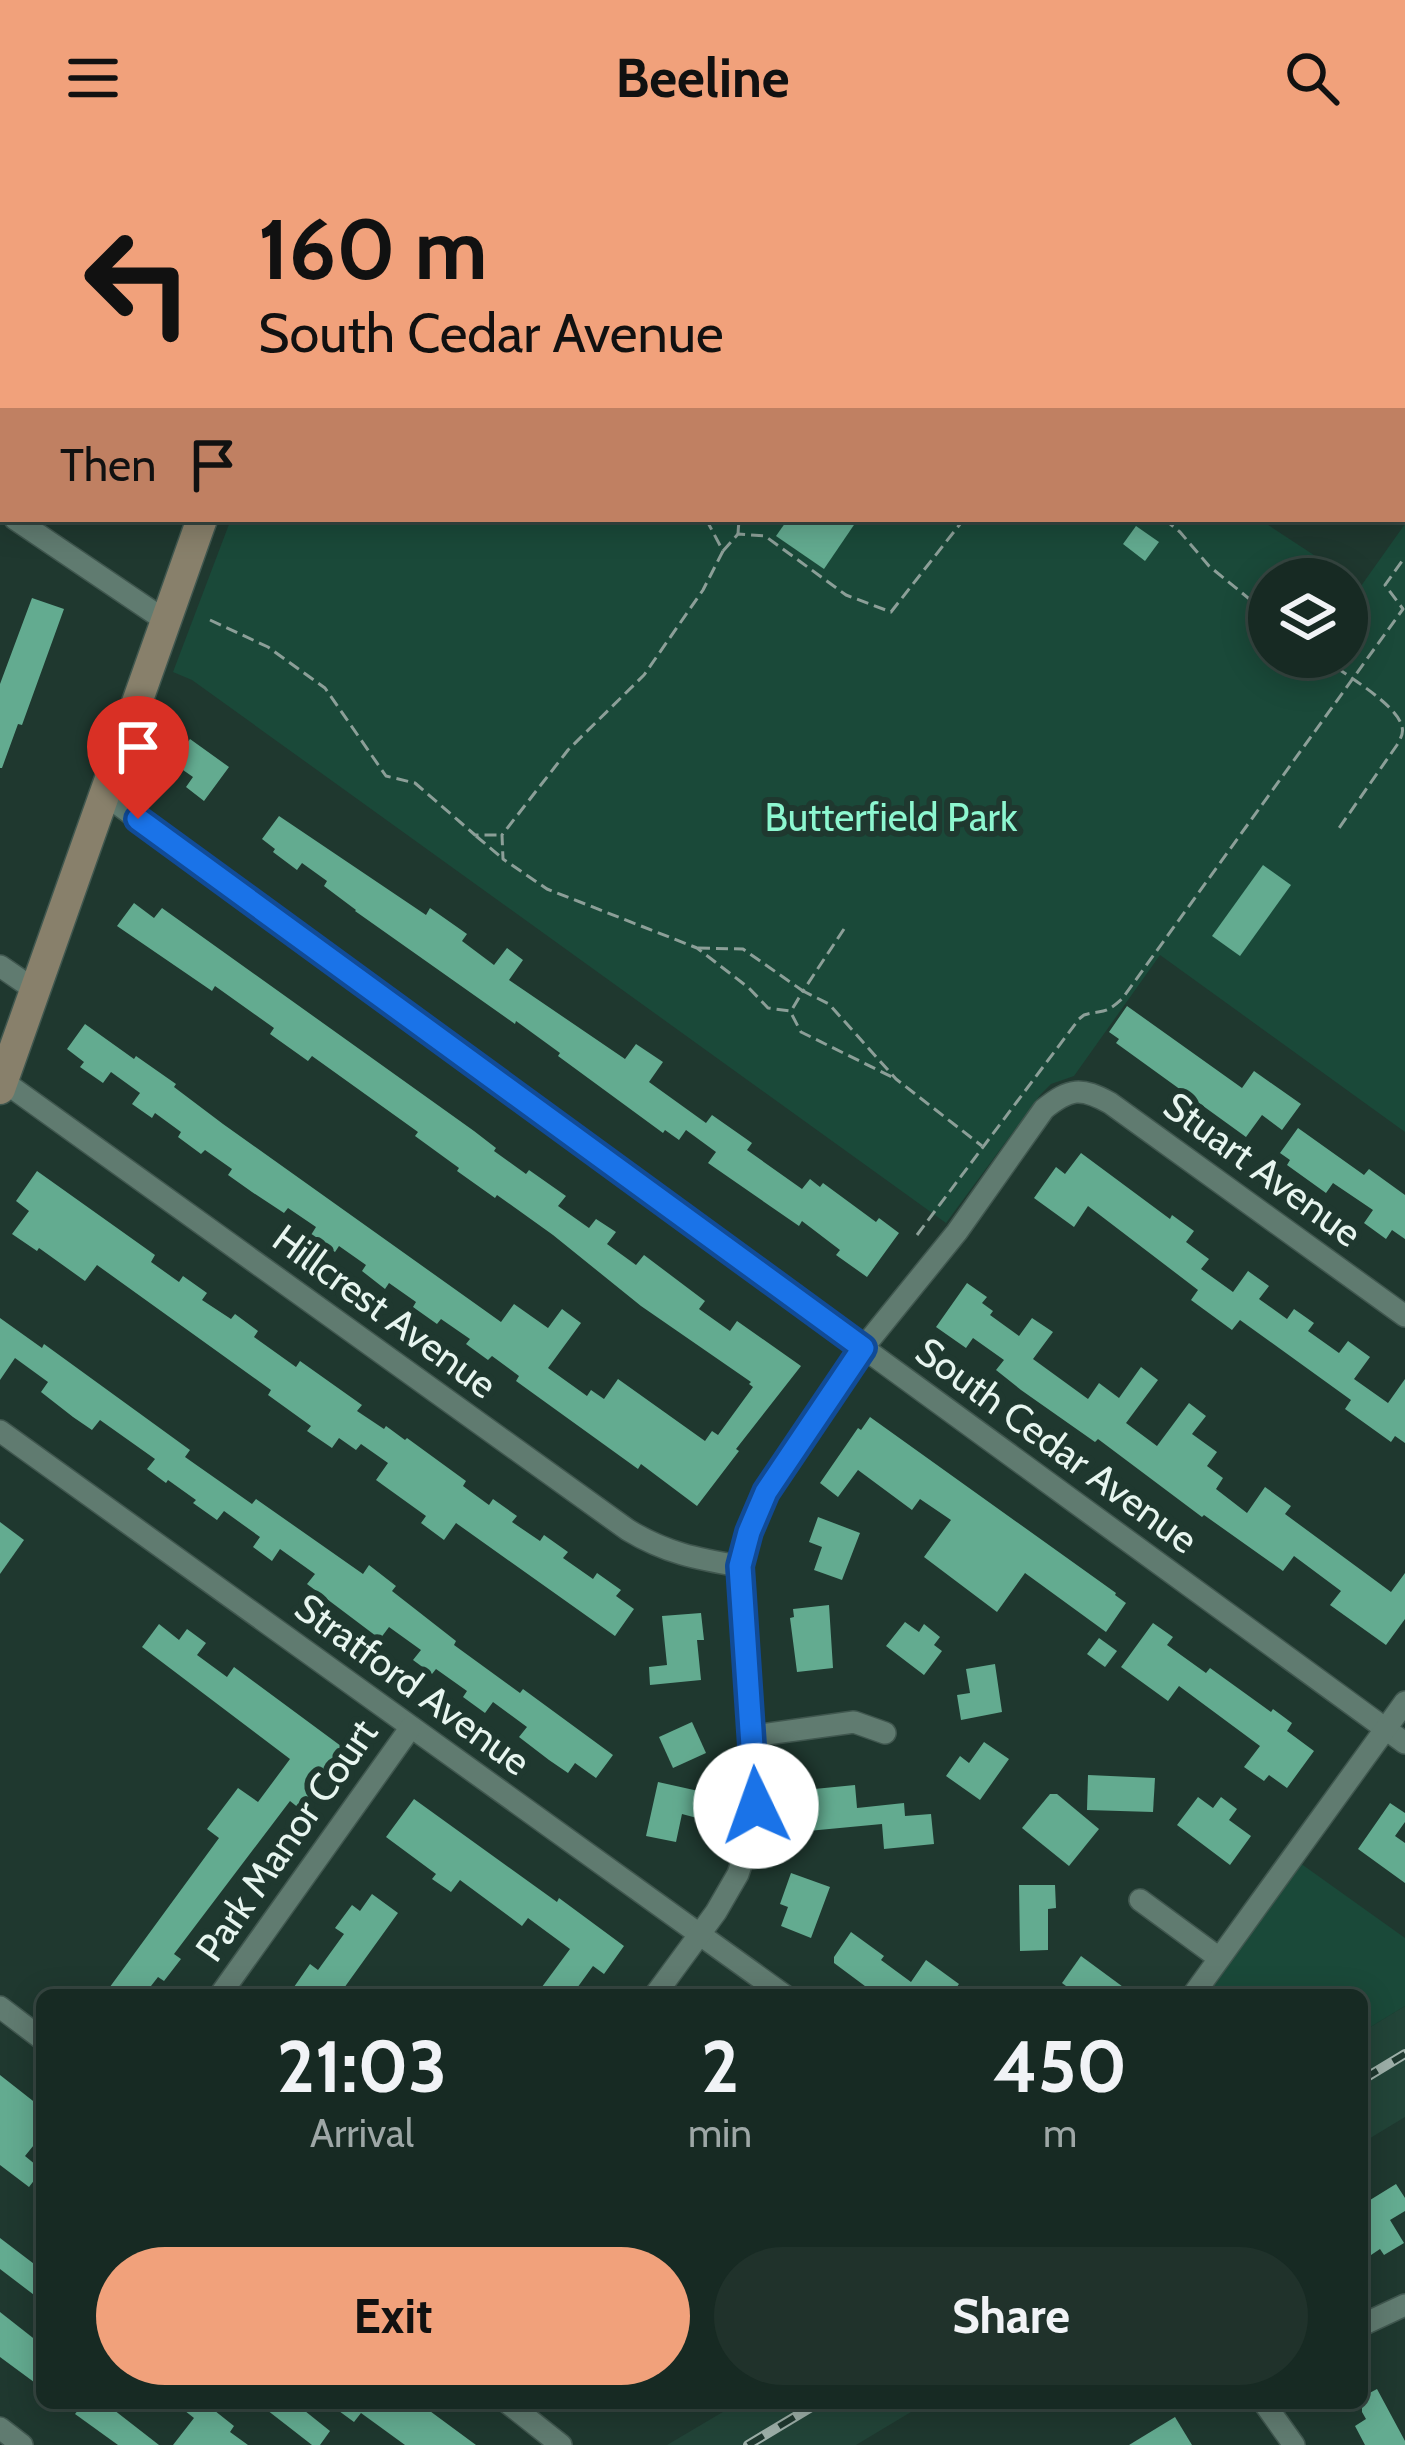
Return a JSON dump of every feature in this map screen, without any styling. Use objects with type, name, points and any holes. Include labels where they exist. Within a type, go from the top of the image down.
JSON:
[{"type":"main road","points":[[1,1085],[201,522]]},
{"type":"street","points":[[19,522],[166,621]]},
{"type":"street","name":"South Cedar Avenue","points":[[104,794],[1405,1743]]},
{"type":"street","points":[[0,967],[35,990]]},
{"type":"street","name":"Hillcrest Avenue","points":[[1,1085],[628,1530],[674,1553],[740,1566]]},
{"type":"street","name":"Stuart Avenue","points":[[863,1348],[957,1232],[1045,1109],[1073,1091],[1110,1103],[1405,1316]]},
{"type":"street","points":[[659,1989],[727,1892],[748,1852],[756,1806],[740,1566],[749,1532],[766,1492],[863,1348]]},
{"type":"street","name":"Stratford Avenue","points":[[0,1432],[776,1989]]},
{"type":"street","points":[[1197,1989],[1405,1702]]},
{"type":"street","points":[[753,1736],[854,1722],[885,1732]]},
{"type":"street","name":"Park Manor Court","points":[[224,1989],[411,1727]]},
{"type":"street","points":[[1140,1900],[1219,1958]]},
{"type":"street","points":[[0,2007],[36,2034]]},
{"type":"street","points":[[1368,2322],[1405,2305]]},
{"type":"street","points":[[516,2409],[561,2445]]},
{"type":"street","points":[[1268,2409],[1294,2445]]},
{"type":"street","points":[[0,2428],[22,2445]]},
{"type":"path","points":[[710,522],[723,551]]},
{"type":"path","points":[[503,859],[502,835],[568,750],[644,675],[738,534],[739,522]]},
{"type":"path","points":[[738,534],[765,536],[846,596],[891,612],[962,522]]},
{"type":"path","points":[[1168,522],[1208,566],[1248,598]]},
{"type":"path","points":[[917,1235],[1079,1019],[1110,1010],[1121,999],[1403,609],[1385,585],[1405,557]]},
{"type":"path","points":[[210,620],[268,647],[325,688],[386,776],[415,783],[503,859],[547,890],[697,948],[768,1008],[790,1011]]},
{"type":"path","points":[[1337,831],[1402,734],[1402,724],[1389,708],[1352,679]]},
{"type":"path","points":[[475,835],[502,835]]},
{"type":"path","points":[[790,1011],[844,929]]},
{"type":"path","points":[[697,948],[743,950],[829,1004],[896,1079],[983,1147]]},
{"type":"path","points":[[790,1011],[801,1032],[896,1079]]},
{"type":"shaded area","points":[[1405,2006],[1405,2117],[1368,2139],[1368,2028]]},
{"type":"shaded area","points":[[728,2409],[916,2409],[856,2445],[667,2445]]},
{"type":"green space","name":"Butterfield Park","points":[[230,522],[1264,522],[1318,558],[1248,558],[1248,678],[1368,678],[1368,576],[1405,524],[1405,1132],[1160,955],[1074,1076],[1051,1084],[1041,1094],[946,1223],[192,680],[173,672]]},
{"type":"green space","points":[[1300,1863],[1405,1938],[1405,2006],[1368,2028],[1368,1989],[1208,1989]]},
{"type":"building","points":[[786,522],[856,522],[824,569],[776,536]]},
{"type":"building","points":[[1136,526],[1159,542],[1145,561],[1123,544]]},
{"type":"building","points":[[32,598],[64,609],[22,725],[18,724],[0,768],[0,684]]},
{"type":"building","points":[[190,739],[229,767],[204,801],[186,787],[193,777],[173,763]]},
{"type":"building","points":[[279,816],[426,915],[430,908],[467,934],[462,941],[494,965],[507,948],[523,960],[509,980],[625,1059],[636,1044],[663,1062],[649,1082],[706,1123],[712,1115],[752,1143],[747,1150],[802,1189],[810,1179],[820,1187],[823,1183],[899,1233],[867,1277],[802,1221],[799,1226],[708,1163],[716,1152],[686,1130],[679,1140],[663,1133],[516,1021],[355,911],[324,886],[327,881],[302,863],[297,870],[273,852],[262,839]]},
{"type":"building","points":[[1263,865],[1291,885],[1240,956],[1212,936]]},
{"type":"building","points":[[134,903],[154,918],[162,908],[474,1131],[526,1174],[529,1170],[566,1196],[558,1206],[589,1228],[596,1219],[616,1232],[607,1244],[636,1265],[644,1255],[705,1301],[699,1309],[730,1331],[737,1321],[801,1366],[697,1506],[516,1381],[519,1376],[492,1356],[488,1360],[466,1344],[470,1339],[441,1319],[437,1324],[389,1283],[385,1289],[362,1271],[366,1265],[339,1246],[335,1252],[311,1235],[316,1227],[252,1192],[228,1175],[232,1169],[205,1150],[201,1154],[155,1113],[152,1118],[132,1104],[140,1093],[111,1072],[103,1083],[80,1067],[84,1062],[67,1049],[85,1024],[176,1084],[223,1124],[501,1322],[514,1304],[548,1328],[562,1309],[581,1323],[548,1368],[587,1396],[591,1390],[604,1399],[618,1379],[705,1441],[712,1431],[718,1435],[753,1387],[553,1235],[457,1171],[415,1136],[418,1132],[312,1056],[308,1061],[270,1034],[274,1028],[215,986],[212,991],[117,926]]},
{"type":"building","points":[[1127,1006],[1242,1088],[1254,1071],[1301,1104],[1282,1130],[1262,1115],[1246,1137],[1116,1043],[1119,1039],[1109,1032]]},
{"type":"building","points":[[1298,1128],[1364,1175],[1369,1169],[1405,1195],[1405,1239],[1392,1230],[1386,1239],[1364,1223],[1373,1210],[1333,1183],[1326,1193],[1287,1165],[1290,1160],[1280,1153]]},
{"type":"building","points":[[1081,1153],[1170,1219],[1172,1215],[1194,1231],[1186,1242],[1209,1259],[1201,1269],[1233,1292],[1248,1271],[1269,1286],[1259,1299],[1287,1319],[1294,1309],[1314,1323],[1308,1331],[1339,1353],[1348,1341],[1370,1357],[1354,1379],[1388,1403],[1405,1379],[1405,1443],[1395,1436],[1391,1442],[1345,1409],[1351,1400],[1240,1320],[1232,1330],[1191,1300],[1198,1290],[1088,1206],[1074,1227],[1034,1198],[1056,1167],[1065,1174]]},
{"type":"building","points":[[37,1171],[155,1255],[151,1262],[179,1282],[183,1276],[207,1293],[202,1300],[231,1319],[235,1314],[258,1331],[254,1337],[296,1367],[300,1361],[362,1405],[357,1411],[407,1438],[466,1481],[463,1486],[489,1505],[493,1499],[517,1516],[512,1522],[540,1541],[544,1535],[568,1552],[563,1558],[593,1579],[597,1573],[621,1590],[616,1596],[634,1609],[615,1636],[456,1523],[444,1540],[421,1523],[426,1516],[376,1480],[388,1463],[361,1444],[356,1450],[339,1438],[332,1448],[307,1431],[311,1426],[268,1395],[271,1390],[97,1265],[85,1281],[12,1234],[29,1211],[16,1201]]},
{"type":"building","points":[[967,1283],[987,1297],[982,1303],[993,1311],[990,1315],[1019,1336],[1032,1318],[1053,1332],[1033,1359],[1088,1399],[1099,1383],[1119,1398],[1141,1367],[1158,1380],[1126,1423],[1157,1446],[1189,1403],[1206,1416],[1192,1434],[1217,1452],[1207,1466],[1223,1478],[1216,1489],[1247,1513],[1265,1487],[1291,1506],[1285,1514],[1391,1592],[1405,1573],[1405,1619],[1386,1645],[1330,1605],[1341,1591],[1294,1556],[1283,1571],[1021,1390],[996,1370],[1004,1360],[973,1338],[966,1348],[936,1327]]},
{"type":"building","points":[[0,1318],[42,1348],[44,1344],[190,1450],[185,1457],[252,1504],[256,1499],[363,1574],[369,1565],[396,1586],[392,1591],[456,1641],[454,1645],[613,1755],[596,1778],[575,1763],[568,1773],[549,1760],[519,1737],[527,1727],[493,1702],[485,1713],[463,1697],[467,1691],[436,1669],[432,1674],[413,1660],[421,1650],[389,1627],[380,1639],[307,1584],[315,1574],[280,1549],[272,1561],[253,1547],[260,1537],[224,1511],[217,1520],[193,1503],[196,1500],[147,1469],[155,1459],[100,1420],[92,1430],[73,1417],[41,1392],[48,1382],[15,1358],[0,1380]]},
{"type":"building","points":[[870,1417],[1116,1593],[1126,1603],[1106,1632],[1025,1573],[997,1612],[924,1557],[951,1520],[920,1499],[912,1510],[858,1470],[838,1497],[820,1483]]},
{"type":"building","points":[[818,1517],[860,1533],[842,1580],[814,1570],[822,1547],[809,1542]]},
{"type":"building","points":[[0,1522],[24,1540],[0,1574]]},
{"type":"building","points":[[829,1605],[833,1668],[797,1672],[793,1609]]},
{"type":"building","points":[[701,1613],[704,1640],[697,1640],[701,1680],[650,1685],[649,1667],[667,1665],[662,1616]]},
{"type":"building","points":[[905,1622],[919,1632],[924,1624],[940,1637],[934,1645],[942,1651],[924,1675],[886,1646]]},
{"type":"building","points":[[1153,1623],[1173,1637],[1167,1645],[1292,1723],[1287,1731],[1314,1751],[1287,1788],[1269,1775],[1264,1781],[1244,1767],[1260,1746],[1179,1686],[1168,1701],[1121,1667]]},
{"type":"building","points":[[159,1624],[179,1640],[187,1629],[206,1643],[197,1655],[227,1677],[234,1667],[345,1749],[300,1809],[290,1801],[174,1954],[181,1959],[164,1981],[158,1977],[149,1989],[108,1989],[219,1838],[207,1829],[238,1788],[258,1802],[290,1759],[142,1647]]},
{"type":"building","points":[[1099,1638],[1117,1651],[1105,1667],[1087,1654]]},
{"type":"building","points":[[995,1664],[1002,1712],[961,1720],[957,1695],[970,1693],[966,1669]]},
{"type":"building","points":[[692,1722],[706,1753],[673,1768],[659,1737]]},
{"type":"building","points":[[984,1742],[1009,1759],[980,1800],[946,1776],[960,1756],[969,1763]]},
{"type":"building","points":[[1088,1775],[1155,1778],[1153,1812],[1087,1810]]},
{"type":"building","points":[[658,1782],[703,1792],[697,1818],[682,1814],[676,1842],[646,1836]]},
{"type":"building","points":[[855,1785],[857,1808],[904,1803],[905,1816],[931,1814],[934,1844],[884,1849],[882,1824],[808,1831],[804,1790]]},
{"type":"building","points":[[1050,1794],[1057,1794],[1099,1829],[1069,1866],[1022,1828]]},
{"type":"building","points":[[1198,1797],[1213,1808],[1221,1797],[1237,1809],[1229,1820],[1251,1836],[1230,1865],[1177,1825]]},
{"type":"building","points":[[414,1799],[624,1946],[604,1974],[593,1966],[576,1989],[540,1989],[570,1949],[528,1918],[522,1926],[460,1880],[451,1892],[432,1879],[436,1874],[386,1837]]},
{"type":"building","points":[[1390,1803],[1405,1813],[1395,1836],[1405,1843],[1405,1883],[1358,1849]]},
{"type":"building","points":[[791,1873],[830,1887],[811,1938],[781,1926],[788,1907],[780,1904]]},
{"type":"building","points":[[1019,1885],[1055,1885],[1056,1908],[1048,1909],[1048,1950],[1020,1951]]},
{"type":"building","points":[[372,1894],[398,1913],[343,1989],[294,1987],[310,1964],[318,1970],[344,1934],[335,1928],[352,1905],[360,1911]]},
{"type":"building","points":[[851,1932],[911,1982],[926,1960],[959,1984],[955,1989],[869,1989],[834,1963]]},
{"type":"building","points":[[1081,1956],[1126,1989],[1070,1989],[1062,1983]]},
{"type":"building","points":[[0,2075],[36,2103],[36,2142],[25,2156],[36,2165],[36,2178],[29,2187],[0,2165]]},
{"type":"building","points":[[1396,2184],[1405,2198],[1405,2211],[1390,2220],[1404,2243],[1384,2255],[1380,2249],[1368,2257],[1368,2201]]},
{"type":"building","points":[[0,2238],[36,2265],[36,2296],[0,2269]]},
{"type":"building","points":[[0,2312],[36,2340],[36,2384],[0,2357]]},
{"type":"building","points":[[1377,2389],[1405,2445],[1365,2445],[1355,2426],[1366,2419],[1362,2409],[1368,2409],[1368,2394]]},
{"type":"building","points":[[79,2409],[113,2409],[159,2445],[118,2445],[75,2414]]},
{"type":"building","points":[[183,2409],[213,2409],[234,2426],[230,2432],[248,2445],[173,2445],[194,2418]]},
{"type":"building","points":[[266,2409],[302,2409],[330,2431],[320,2445],[312,2445]]},
{"type":"building","points":[[336,2409],[427,2409],[476,2445],[405,2445],[361,2413],[354,2422]]},
{"type":"building","points":[[1175,2417],[1192,2445],[1129,2445]]},
{"type":"railway","points":[[1368,2076],[1405,2054]]},
{"type":"railway","points":[[748,2445],[808,2409]]},
{"type":"route","points":[[138,819],[863,1348],[766,1492],[740,1566],[756,1806]]}]
